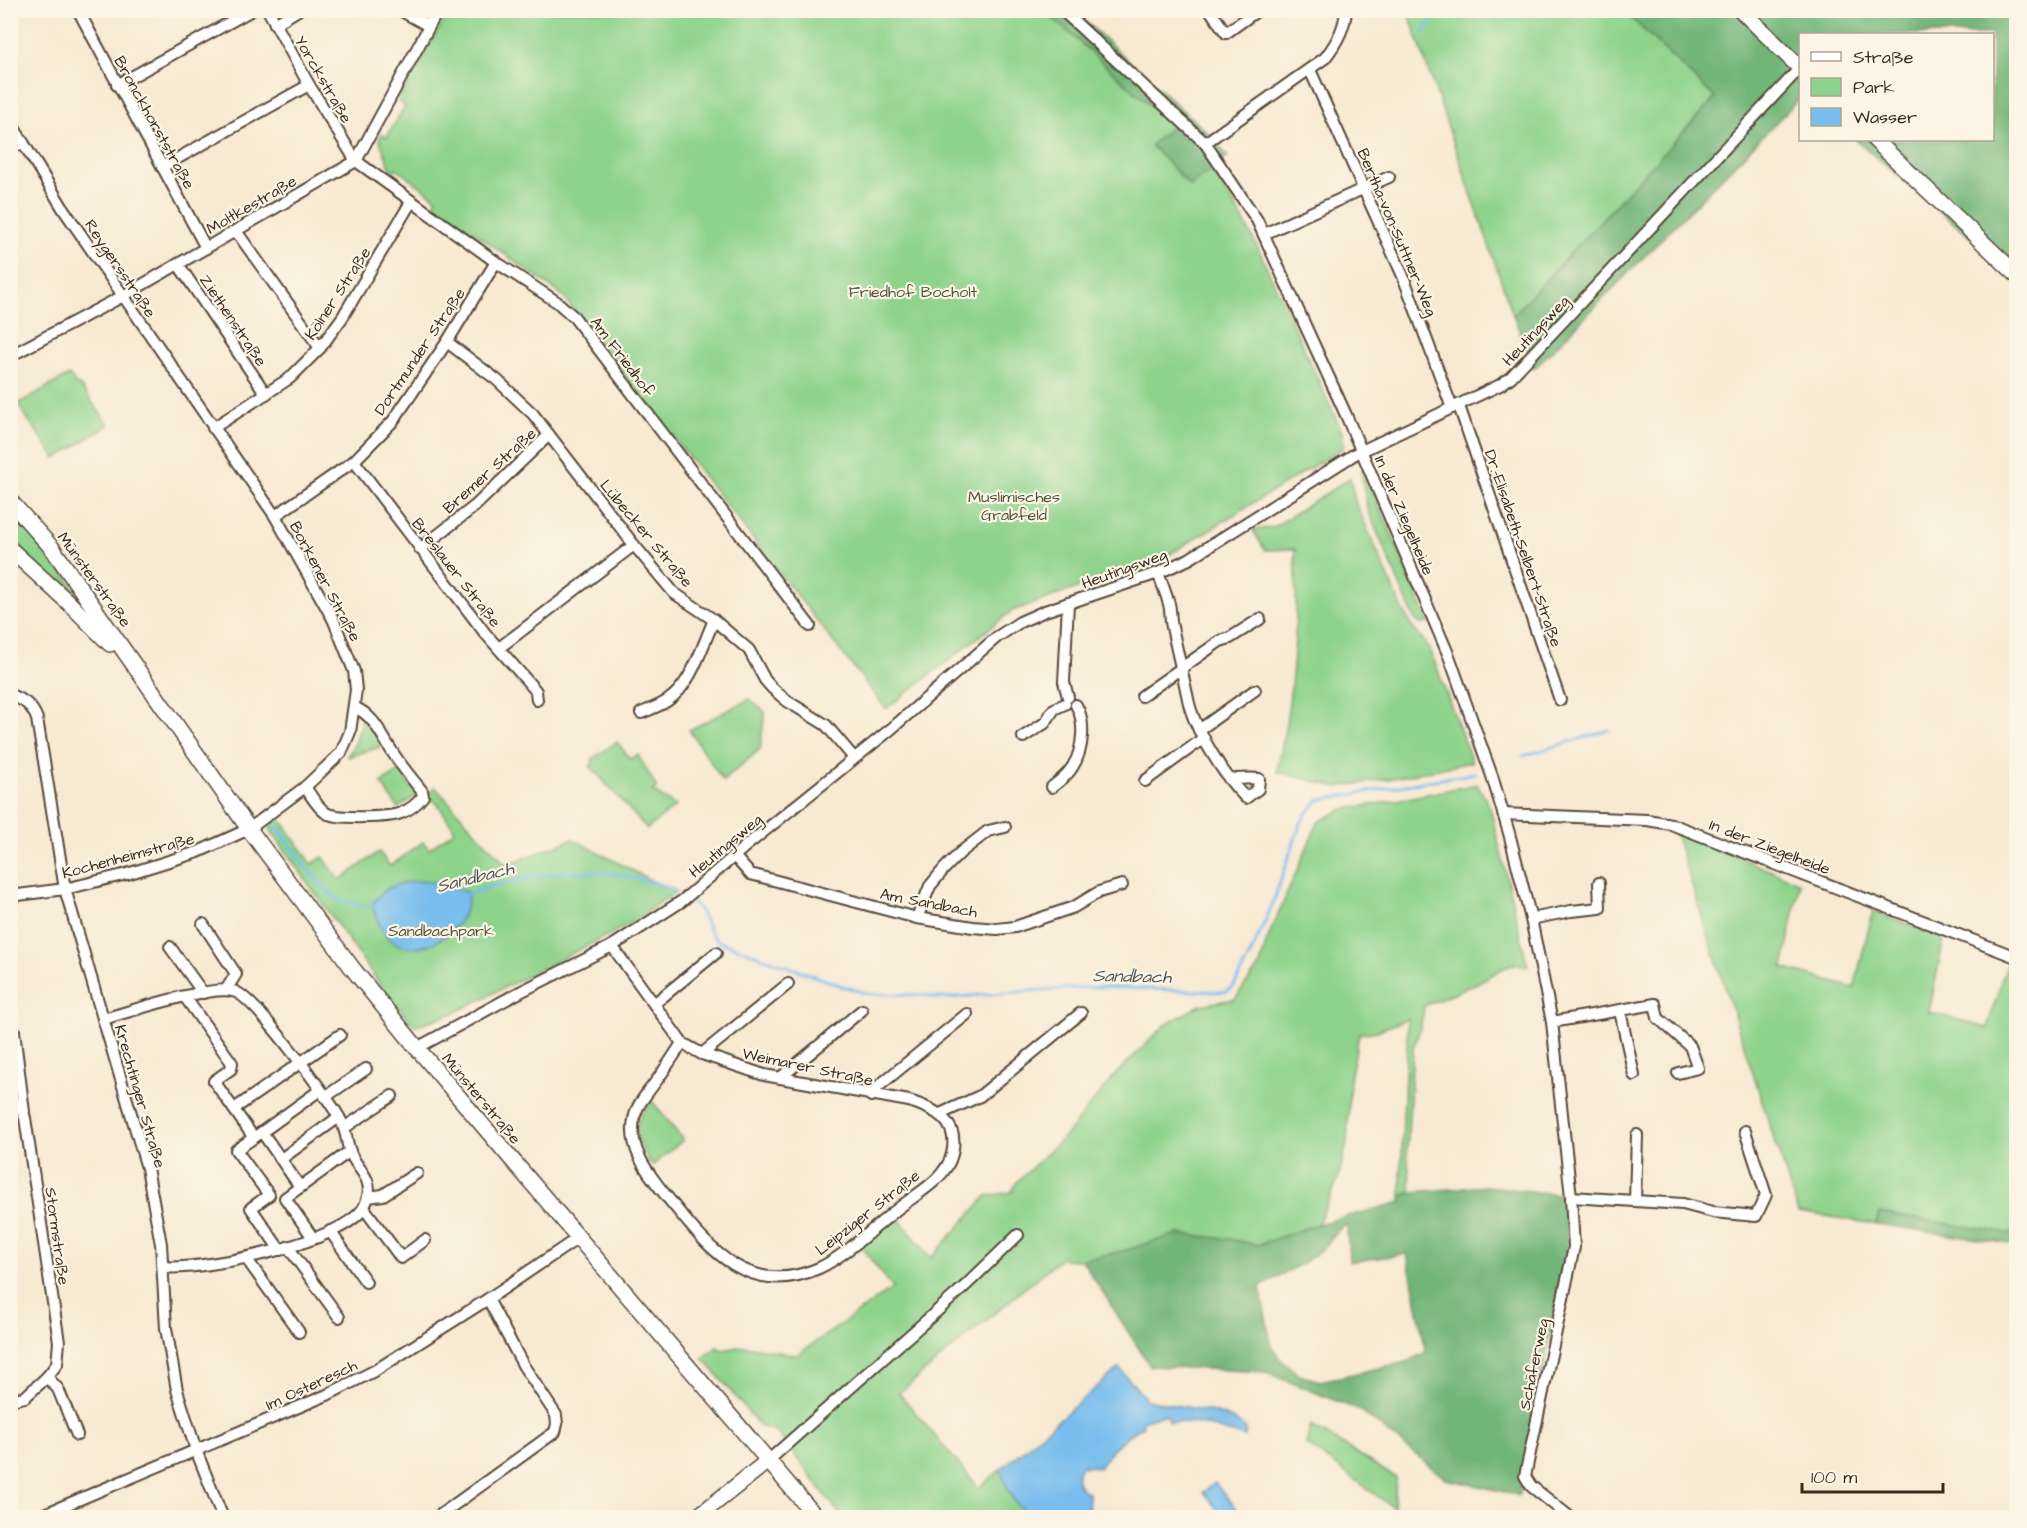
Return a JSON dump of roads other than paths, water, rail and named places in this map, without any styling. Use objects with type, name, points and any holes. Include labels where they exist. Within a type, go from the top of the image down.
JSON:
[{"type":"main road","points":[[1741,10],[1799,67]]},
{"type":"main road","points":[[1876,141],[2016,274]]},
{"type":"main road","name":"Münsterstraße","points":[[10,501],[52,548],[249,829],[353,969],[417,1048],[817,1518]]},
{"type":"main road","name":"Münsterstraße","points":[[10,549],[103,636],[144,682]]},
{"type":"main road","points":[[696,1518],[769,1460]]},
{"type":"street","name":"Bronckhorststraße","points":[[78,10],[206,248]]},
{"type":"street","points":[[117,85],[252,10]]},
{"type":"street","name":"Yorckstraße","points":[[268,10],[309,85],[356,161]]},
{"type":"street","points":[[275,24],[298,10]]},
{"type":"street","points":[[400,10],[429,26]]},
{"type":"street","points":[[356,161],[438,10]]},
{"type":"street","name":"In der Ziegelheide","points":[[1062,10],[1205,143],[1248,205],[1264,234],[1362,450],[1449,656],[1492,776],[1509,833]]},
{"type":"street","points":[[1210,10],[1226,33],[1243,15],[1258,10]]},
{"type":"street","points":[[1205,143],[1324,58],[1336,44],[1346,10]]},
{"type":"street","name":"Heutingsweg","points":[[417,1048],[520,992],[612,946],[682,901],[998,637],[1020,622],[1068,603],[1158,573],[1189,559],[1362,450],[1500,385],[1511,377],[1799,69]]},
{"type":"street","name":"Bertha-von-Suttner-Weg","points":[[1310,70],[1403,276],[1455,407]]},
{"type":"street","points":[[162,167],[309,85]]},
{"type":"street","name":"Reygersstraße","points":[[10,121],[64,210],[213,428]]},
{"type":"street","points":[[10,149],[23,142]]},
{"type":"street","name":"Am Friedhof","points":[[356,161],[496,262],[557,302],[574,317],[810,626]]},
{"type":"street","name":"Moltkestraße","points":[[10,356],[123,296],[356,161]]},
{"type":"street","points":[[1264,234],[1389,177]]},
{"type":"street","name":"Kölner Straße","points":[[213,428],[290,378],[320,348],[342,318],[411,202]]},
{"type":"street","points":[[236,231],[320,348]]},
{"type":"street","name":"Dortmunder Straße","points":[[274,516],[354,461],[393,421],[447,342],[496,262]]},
{"type":"street","name":"Ziethenstraße","points":[[178,264],[266,394]]},
{"type":"street","name":"Lübecker Straße","points":[[447,342],[514,394],[674,593],[714,620],[749,650],[771,688],[787,701],[826,725],[854,758]]},
{"type":"street","name":"Dr.-Elisabeth-Selbert-Straße","points":[[1455,407],[1560,700]]},
{"type":"street","name":"Borkener Straße","points":[[213,428],[274,516],[333,619],[354,671],[356,690],[350,732],[341,753],[305,787],[249,829]]},
{"type":"street","name":"Bremer Straße","points":[[420,549],[475,506],[549,435]]},
{"type":"street","name":"Breslauer Straße","points":[[354,461],[485,633],[536,691],[537,700]]},
{"type":"street","points":[[499,648],[634,545]]},
{"type":"street","points":[[1158,573],[1169,605],[1188,700],[1202,734],[1229,779]]},
{"type":"street","points":[[1052,787],[1072,767],[1078,754],[1082,729],[1081,713],[1070,702],[1064,682],[1068,603]]},
{"type":"street","points":[[1142,696],[1220,641],[1230,638],[1260,618]]},
{"type":"street","points":[[641,713],[666,702],[675,694],[696,661],[714,620]]},
{"type":"street","points":[[1145,781],[1255,690]]},
{"type":"street","name":"Krechtinger Straße","points":[[10,695],[27,702],[34,710],[37,719],[64,889],[147,1168],[163,1267],[168,1349],[177,1390],[196,1450],[223,1518]]},
{"type":"street","points":[[1023,737],[1045,723],[1054,709],[1070,702]]},
{"type":"street","points":[[305,787],[327,813],[337,816],[389,816],[400,813],[423,796],[422,791],[393,753],[371,717],[354,707]]},
{"type":"street","name":"In der Ziegelheide","points":[[1503,814],[1647,819],[1671,824],[2016,957]]},
{"type":"street","points":[[916,918],[930,886],[949,863],[988,831],[1005,827]]},
{"type":"street","name":"Kochenheimstraße","points":[[10,896],[64,889],[127,874],[178,859],[249,829]]},
{"type":"street","name":"Schäferweg","points":[[1509,833],[1531,919],[1552,1022],[1571,1197],[1574,1247],[1525,1476],[1531,1486],[1571,1518]]},
{"type":"street","name":"Am Sandbach","points":[[734,856],[750,874],[916,918],[997,929],[1015,927],[1074,907],[1099,892],[1122,885]]},
{"type":"street","points":[[1531,919],[1600,908],[1599,883]]},
{"type":"street","points":[[202,924],[236,974],[226,990]]},
{"type":"street","name":"Weimarer Straße","points":[[612,946],[682,1043],[702,1054],[745,1070],[780,1078],[909,1101],[940,1114]]},
{"type":"street","points":[[170,947],[203,993]]},
{"type":"street","points":[[654,1004],[716,953]]},
{"type":"street","points":[[702,1054],[788,984]]},
{"type":"street","points":[[103,1019],[203,993],[226,990],[236,992],[245,999],[300,1062],[323,1093],[345,1128],[350,1151],[369,1184],[366,1202],[352,1221],[330,1232],[246,1258],[179,1269],[163,1267]]},
{"type":"street","points":[[185,997],[232,1063],[231,1069],[214,1081],[234,1109],[281,1160],[300,1187]]},
{"type":"street","points":[[1552,1022],[1654,1004],[1658,1018],[1690,1046],[1698,1068],[1678,1073]]},
{"type":"street","points":[[780,1078],[862,1010]]},
{"type":"street","points":[[1620,1011],[1634,1075]]},
{"type":"street","points":[[940,1114],[980,1096],[1081,1013]]},
{"type":"street","points":[[872,1096],[875,1089],[967,1014]]},
{"type":"street","name":"Stormstraße","points":[[10,1400],[25,1397],[47,1377],[57,1364],[59,1342],[14,1031]]},
{"type":"street","points":[[234,1109],[340,1035]]},
{"type":"street","name":"Leipziger Straße","points":[[682,1043],[638,1106],[633,1126],[633,1140],[640,1160],[654,1181],[704,1241],[726,1262],[754,1275],[770,1278],[787,1277],[821,1268],[942,1173],[948,1165],[952,1142],[950,1131],[940,1114]]},
{"type":"street","points":[[339,1317],[251,1208],[269,1195],[236,1150],[323,1093],[366,1069]]},
{"type":"street","points":[[345,1128],[392,1096]]},
{"type":"street","points":[[10,1103],[24,1112]]},
{"type":"street","points":[[281,1160],[339,1117]]},
{"type":"street","points":[[1571,1197],[1683,1204],[1713,1212],[1756,1216],[1766,1195],[1745,1131]]},
{"type":"street","points":[[1635,1201],[1636,1136]]},
{"type":"street","points":[[313,1238],[285,1198],[350,1151]]},
{"type":"street","points":[[366,1202],[383,1195],[417,1173]]},
{"type":"street","points":[[366,1202],[401,1258],[425,1240]]},
{"type":"street","points":[[330,1232],[366,1282]]},
{"type":"street","points":[[769,1460],[963,1288],[1018,1235]]},
{"type":"street","name":"Im Osteresch","points":[[35,1518],[55,1514],[196,1450],[327,1395],[376,1370],[488,1299],[578,1238]]},
{"type":"street","points":[[246,1258],[299,1332]]},
{"type":"street","points":[[436,1518],[555,1432],[558,1424],[553,1409],[523,1365],[488,1299]]},
{"type":"street","points":[[47,1377],[58,1389],[77,1435]]},
{"type":"water","points":[[424,881],[444,884],[468,893],[466,908],[458,922],[434,943],[419,947],[404,947],[391,940],[380,926],[373,904],[383,892],[395,885]]},
{"type":"water","points":[[1119,1368],[1147,1400],[1214,1412],[1232,1419],[1246,1429],[1245,1437],[1197,1424],[1168,1422],[1167,1414],[1142,1421],[1143,1426],[1118,1444],[1099,1468],[1083,1465],[1080,1469],[1077,1477],[1078,1485],[1089,1493],[1088,1517],[1044,1517],[1020,1507],[1011,1495],[1000,1470]]},
{"type":"water","points":[[1215,1483],[1244,1517],[1224,1517],[1203,1492]]},
{"type":"waterway","points":[[1424,32],[1439,10]]},
{"type":"waterway","name":"Sandbach","points":[[1523,756],[1609,730]]},
{"type":"waterway","name":"Sandbach","points":[[693,902],[718,941],[869,994],[925,995],[947,998],[1101,987],[1222,992],[1234,986],[1252,951],[1271,908],[1300,825],[1319,800],[1476,773]]},
{"type":"waterway","name":"Sandbach","points":[[274,826],[279,829],[314,877],[330,893],[347,902],[376,906]]},
{"type":"waterway","name":"Sandbach","points":[[465,895],[520,880],[570,872],[621,875],[676,892]]},
{"type":"park label","name":"Friedhof Bocholt","points":[[913,291]]},
{"type":"park label","name":"Muslimisches Grabfeld","points":[[1014,505]]},
{"type":"park label","name":"Sandbachpark","points":[[441,930]]}]
